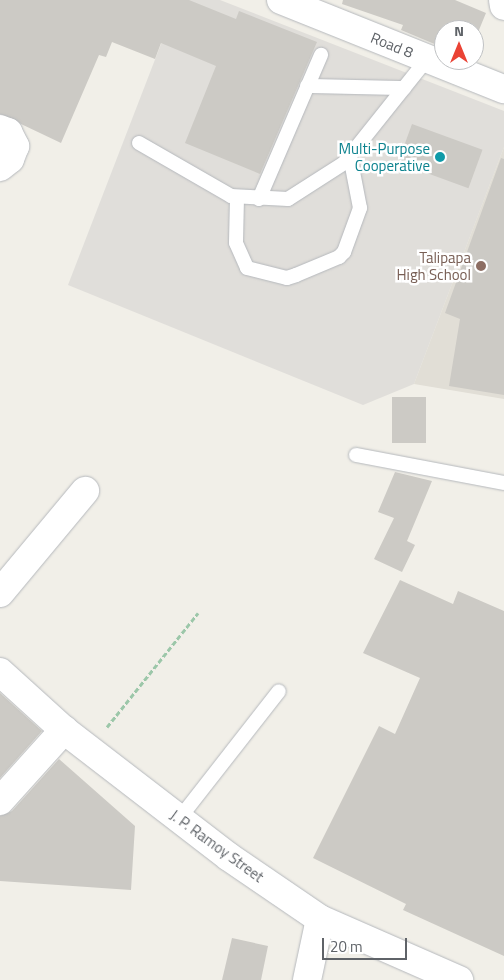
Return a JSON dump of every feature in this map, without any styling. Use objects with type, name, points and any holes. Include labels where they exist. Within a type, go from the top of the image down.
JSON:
[{"type":"street","name":"Road 8","points":[[280,0],[504,89]]},
{"type":"street","points":[[503,0],[504,6]]},
{"type":"street","points":[[0,593],[85,491]]},
{"type":"street","name":"J. P. Ramoy Street","points":[[0,672],[64,730],[179,819],[320,919],[426,974],[459,980]]},
{"type":"street","points":[[0,801],[64,730]]},
{"type":"street","points":[[307,980],[320,919]]},
{"type":"lane","points":[[259,199],[321,55]]},
{"type":"lane","points":[[138,143],[237,198],[288,199],[350,156],[427,58]]},
{"type":"lane","points":[[307,86],[404,88]]},
{"type":"lane","points":[[237,198],[236,243],[247,268],[287,278],[296,275],[339,257],[344,252],[360,208],[350,156]]},
{"type":"lane","points":[[356,455],[504,484]]},
{"type":"lane","points":[[179,819],[278,691]]},
{"type":"path","points":[[89,749],[198,613]]},
{"type":"shaded area","points":[[178,0],[220,0],[504,111],[504,147],[414,384],[363,405],[68,285]]},
{"type":"shaded area","name":"Talipapa High School","points":[[504,147],[504,399],[414,384]]},
{"type":"building","points":[[0,0],[189,0],[236,19],[239,11],[317,42],[260,174],[185,143],[216,66],[161,43],[155,59],[112,42],[106,57],[99,55],[61,143],[0,114]]},
{"type":"building","points":[[343,0],[455,0],[486,13],[483,20],[434,20],[434,44],[401,30],[403,25],[342,4]]},
{"type":"building","name":"Multi-Purpose Cooperative","points":[[412,124],[482,150],[468,188],[398,163]]},
{"type":"building","name":"Talipapa High School","points":[[501,158],[504,159],[504,395],[449,386],[460,319],[445,313]]},
{"type":"building","points":[[392,397],[426,397],[426,443],[392,443]]},
{"type":"building","points":[[395,472],[432,481],[407,541],[415,545],[402,572],[374,559],[394,518],[378,512]]},
{"type":"building","points":[[400,580],[453,604],[458,591],[504,611],[504,956],[403,910],[406,904],[313,858],[379,726],[395,734],[420,678],[363,653]]},
{"type":"building","points":[[0,693],[42,731],[0,778]]},
{"type":"building","points":[[59,759],[135,826],[131,890],[0,881],[0,816],[12,811]]},
{"type":"building","points":[[232,938],[268,946],[261,980],[222,980]]},
{"type":"place","name":"Multi-Purpose Cooperative","points":[[440,157]]},
{"type":"place","name":"Talipapa High School","points":[[481,266]]}]
